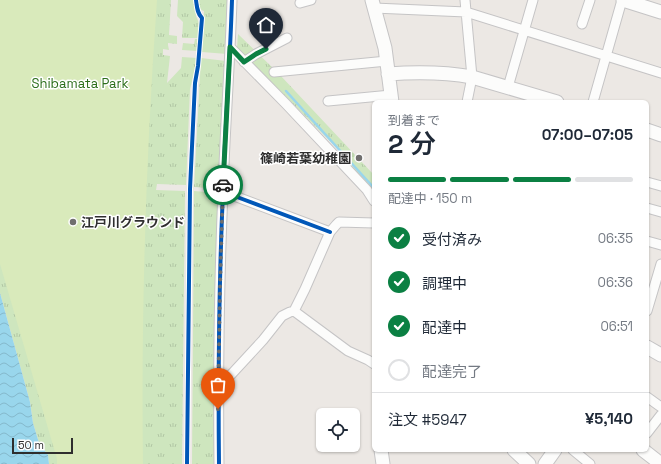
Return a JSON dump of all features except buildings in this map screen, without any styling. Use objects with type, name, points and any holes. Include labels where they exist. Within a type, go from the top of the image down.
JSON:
[{"type":"street","points":[[218,464],[218,382],[223,191],[232,0]]},
{"type":"street","points":[[300,3],[311,0]]},
{"type":"street","points":[[464,0],[472,77],[467,100]]},
{"type":"street","points":[[508,87],[533,0]]},
{"type":"street","points":[[582,24],[590,0]]},
{"type":"street","points":[[594,100],[622,0],[661,12]]},
{"type":"street","points":[[328,101],[392,98],[385,48],[373,4],[466,12],[661,73]]},
{"type":"street","points":[[244,62],[287,38]]},
{"type":"street","points":[[230,47],[286,104],[372,197]]},
{"type":"street","points":[[274,72],[388,67],[472,77],[550,100]]},
{"type":"street","points":[[649,131],[661,134]]},
{"type":"street","points":[[649,183],[661,186]]},
{"type":"street","points":[[223,191],[330,232]]},
{"type":"street","points":[[649,209],[661,212]]},
{"type":"street","points":[[218,382],[227,379],[263,340],[282,316],[294,311],[330,232],[336,225],[339,222],[372,223]]},
{"type":"street","points":[[649,241],[661,244]]},
{"type":"street","points":[[649,308],[656,297],[661,264]]},
{"type":"street","points":[[294,311],[348,351],[372,363]]},
{"type":"street","points":[[649,348],[661,355]]},
{"type":"street","points":[[649,398],[661,407]]},
{"type":"street","points":[[649,430],[661,415]]},
{"type":"street","points":[[381,452],[383,464]]},
{"type":"street","points":[[516,452],[529,464]]},
{"type":"street","points":[[545,464],[554,452]]},
{"type":"street","points":[[575,452],[590,464]]},
{"type":"street","points":[[646,452],[661,464]]},
{"type":"green space","name":"江戸川グラウンド","points":[[0,0],[171,0],[169,35],[177,36],[177,44],[168,43],[169,50],[163,49],[163,55],[170,56],[167,83],[181,68],[182,57],[197,58],[190,89],[186,185],[157,184],[156,190],[185,191],[182,464],[49,464],[48,455],[39,443],[33,423],[30,402],[0,293]]},
{"type":"green space","name":"江戸川グラウンド","points":[[0,0],[157,0],[145,232],[143,464],[57,464],[57,459],[0,264]]},
{"type":"green space","points":[[178,0],[195,0],[196,16],[199,23],[198,38],[182,38],[183,22],[177,16]]},
{"type":"green space","points":[[199,0],[230,0],[227,54],[202,52],[204,11],[199,6]]},
{"type":"green space","points":[[238,34],[280,75],[372,173],[372,190],[336,147],[237,48]]},
{"type":"green space","points":[[195,39],[198,39],[197,51],[182,50],[183,43],[194,44]]},
{"type":"green space","points":[[201,58],[226,61],[220,189],[194,187]]},
{"type":"green space","points":[[194,191],[219,193],[216,464],[192,464]]},
{"type":"water","points":[[0,293],[30,402],[33,423],[39,443],[48,455],[49,464],[0,464]]},
{"type":"waterway","points":[[286,91],[372,186]]},
{"type":"cycle path","points":[[187,464],[190,189],[195,83],[202,18],[198,12],[196,0]]},
{"type":"cycle path","points":[[219,464],[221,259],[232,0]]},
{"type":"cycle path","points":[[223,191],[330,232]]},
{"type":"way so far","points":[[218,409],[223,185]]},
{"type":"place","name":"篠崎若葉幼稚園","points":[[359,158]]},
{"type":"place","name":"江戸川グラウンド","points":[[73,222]]},
{"type":"route","points":[[223,185],[230,47],[244,62],[266,49]]},
{"type":"park label","name":"Shibamata Park","points":[[80,83]]}]
